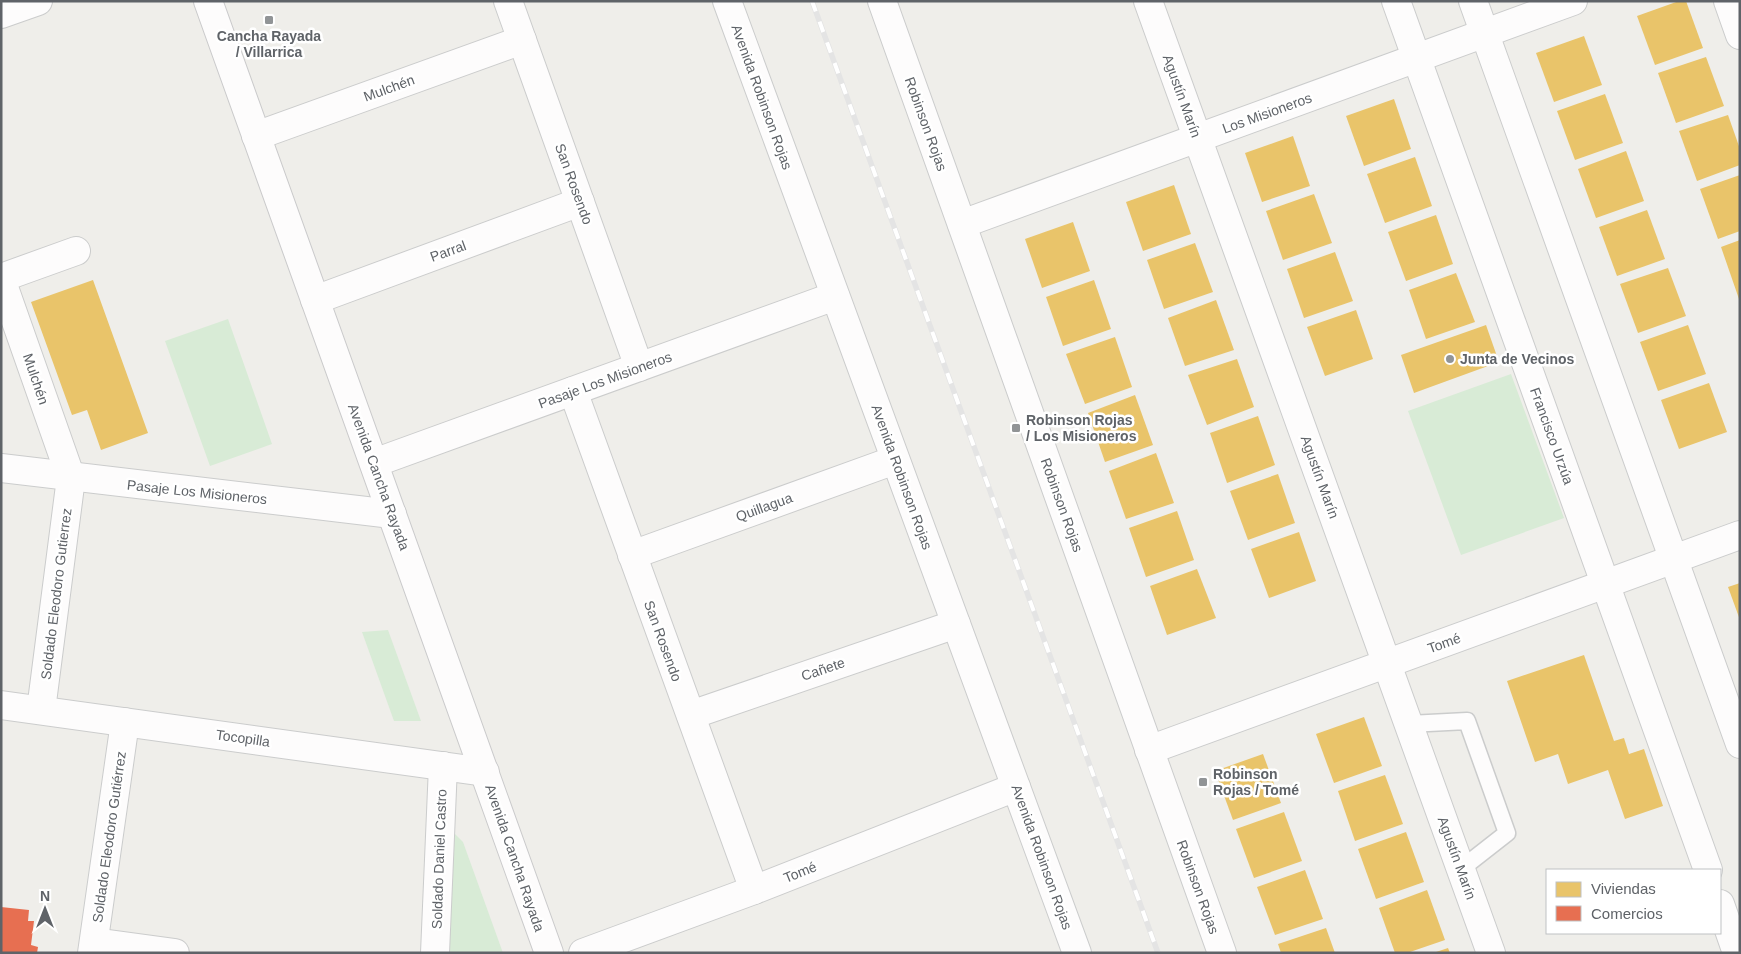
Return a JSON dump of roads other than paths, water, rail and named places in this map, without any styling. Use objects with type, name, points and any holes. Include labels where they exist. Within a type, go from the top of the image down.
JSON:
[{"type":"street","points":[[1,14],[38,1]]},
{"type":"street","name":"Avenida Cancha Rayada","points":[[208,1],[549,953]]},
{"type":"street","name":"San Rosendo","points":[[508,1],[639,367]]},
{"type":"street","name":"Avenida Robinson Rojas","points":[[727,1],[1077,953]]},
{"type":"street","name":"Robinson Rojas","points":[[882,1],[1222,953]]},
{"type":"street","name":"Agustín Marín","points":[[1148,1],[1491,953]]},
{"type":"street","name":"Francisco Urzúa","points":[[1396,1],[1708,869]]},
{"type":"street","points":[[1473,1],[1740,744]]},
{"type":"street","name":"Los Misioneros","points":[[962,224],[1573,1]]},
{"type":"street","points":[[1728,1],[1740,35]]},
{"type":"street","name":"Mulchén","points":[[256,136],[522,40]]},
{"type":"street","name":"Parral","points":[[315,300],[580,202]]},
{"type":"street","name":"Mulchén","points":[[71,478],[1,279],[76,251]]},
{"type":"street","name":"Pasaje Los Misioneros","points":[[374,463],[835,296]]},
{"type":"street","name":"San Rosendo","points":[[572,391],[754,890]]},
{"type":"street","name":"Quillagua","points":[[632,555],[895,460]]},
{"type":"street","name":"Pasaje Los Misioneros","points":[[1,468],[71,478],[392,514]]},
{"type":"street","name":"Soldado Eleodoro Gutierrez","points":[[42,710],[71,478]]},
{"type":"street","name":"Tomé","points":[[1149,750],[1740,535]]},
{"type":"street","name":"Cañete","points":[[690,715],[956,624]]},
{"type":"street","name":"Tocopilla","points":[[1,705],[485,772]]},
{"type":"street","name":"Soldado Eleodoro Gutiérrez","points":[[93,947],[125,722]]},
{"type":"street","name":"Soldado Daniel Castro","points":[[435,953],[442,766]]},
{"type":"street","name":"Tomé","points":[[583,953],[754,890],[1016,787]]},
{"type":"street","points":[[1721,907],[1737,953]]},
{"type":"street","points":[[93,947],[175,953]]},
{"type":"lane","points":[[1409,724],[1467,721],[1507,833],[1461,869]]},
{"type":"railway","points":[[812,1],[1158,953]]},
{"type":"place","name":"Cancha Rayada / Villarrica","points":[[269,20]]},
{"type":"place","name":"Junta de Vecinos","points":[[1450,359]]},
{"type":"place","name":"Robinson Rojas / Los Misioneros","points":[[1016,428]]},
{"type":"place","name":"Robinson Rojas / Tomé","points":[[1203,782]]}]
